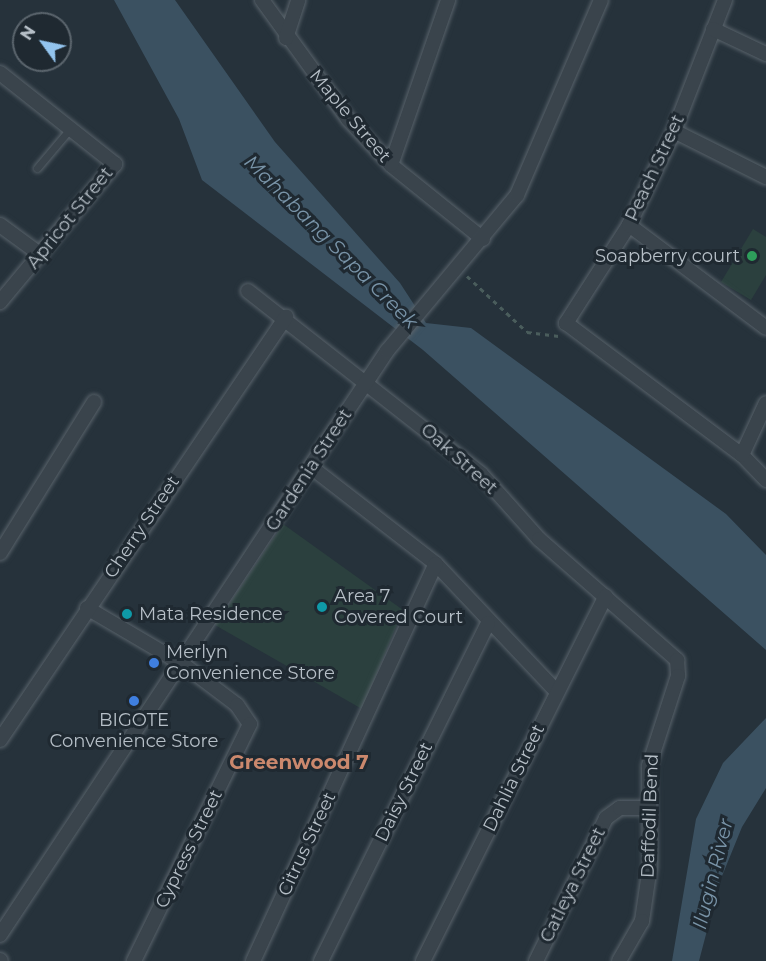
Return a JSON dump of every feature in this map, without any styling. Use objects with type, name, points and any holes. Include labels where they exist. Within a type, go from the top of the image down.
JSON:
[{"type":"street","name":"Maple Street","points":[[262,0],[286,38],[391,165],[483,239]]},
{"type":"street","points":[[286,38],[298,0]]},
{"type":"street","points":[[391,165],[448,0]]},
{"type":"street","name":"Gardenia Street","points":[[0,935],[184,665],[387,351],[483,239],[538,155],[601,0]]},
{"type":"street","name":"Peach Street","points":[[575,330],[566,323],[629,225],[674,131],[725,0]]},
{"type":"street","points":[[713,29],[766,54]]},
{"type":"street","name":"Apricot Street","points":[[0,74],[111,158],[113,171],[0,302]]},
{"type":"street","points":[[674,131],[766,177]]},
{"type":"street","points":[[0,225],[41,255]]},
{"type":"street","points":[[629,225],[766,328]]},
{"type":"street","name":"Oak Street","points":[[248,291],[368,380],[481,474],[539,539],[606,596],[679,668]]},
{"type":"street","name":"Cherry Street","points":[[0,740],[87,608],[286,317]]},
{"type":"street","points":[[575,330],[742,455],[766,480]]},
{"type":"street","points":[[0,553],[94,402]]},
{"type":"street","points":[[742,455],[766,404]]},
{"type":"street","points":[[310,467],[436,564],[488,623],[557,692]]},
{"type":"street","name":"Citrus Street","points":[[253,961],[436,564]]},
{"type":"street","name":"Dahlia Street","points":[[423,961],[606,596]]},
{"type":"street","name":"Cypress Street","points":[[87,608],[184,665],[237,705],[250,724],[134,961]]},
{"type":"street","name":"Daisy Street","points":[[321,961],[488,623]]},
{"type":"street","name":"Daffodil Bend","points":[[619,961],[642,921],[650,866],[648,808],[652,746],[679,668]]},
{"type":"street","name":"Catleya Street","points":[[536,961],[606,818],[620,808],[648,808]]},
{"type":"lane","points":[[37,168],[71,128]]},
{"type":"path","points":[[459,269],[527,332],[550,337],[575,330]]},
{"type":"green space","name":"Soapberry court","points":[[753,229],[766,237],[766,275],[751,300],[721,282]]},
{"type":"green space","points":[[283,524],[403,610],[362,709],[215,625]]},
{"type":"water","name":"Mahabang Sapa Creek","points":[[114,0],[175,0],[275,142],[400,283],[426,323],[471,328],[726,514],[766,555],[766,650],[423,350],[202,180],[179,119]]},
{"type":"water","name":"Ilugin River","points":[[766,718],[766,788],[742,827],[720,881],[699,961],[672,961],[696,819],[723,763]]},
{"type":"place","name":"Soapberry court","points":[[752,256]]},
{"type":"place","name":"Area 7 Covered Court","points":[[322,607]]},
{"type":"place","name":"Mata Residence","points":[[127,614]]},
{"type":"place","name":"Merlyn Convenience Store","points":[[154,663]]},
{"type":"place","name":"BIGOTE Convenience Store","points":[[134,701]]},
{"type":"district","name":"Greenwood 7","points":[[299,762]]}]
